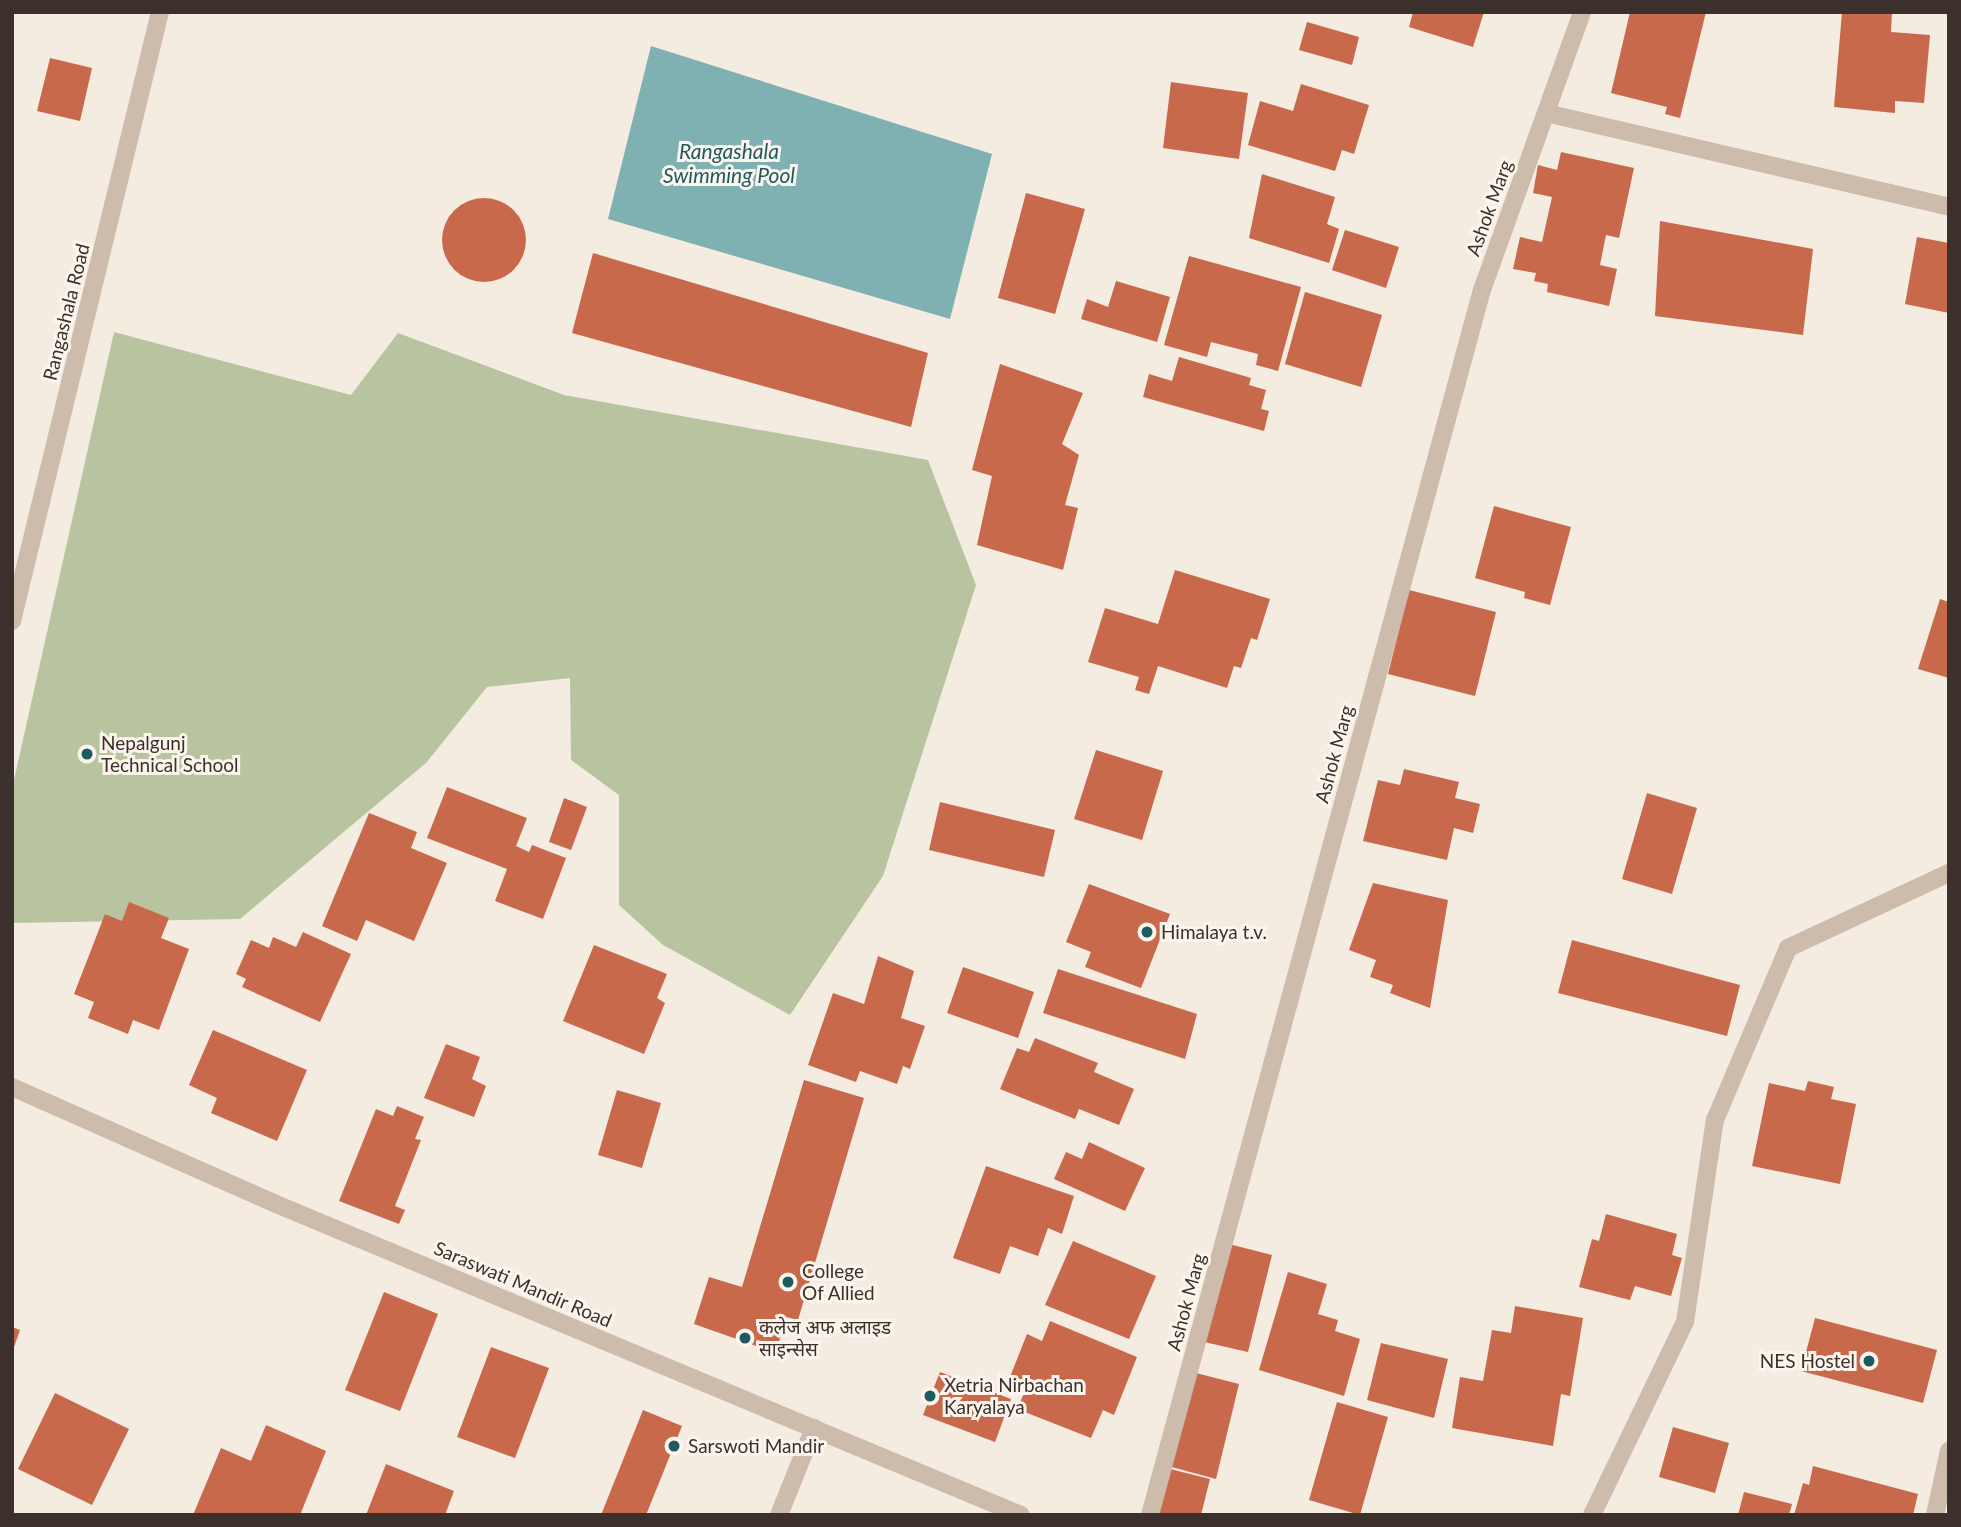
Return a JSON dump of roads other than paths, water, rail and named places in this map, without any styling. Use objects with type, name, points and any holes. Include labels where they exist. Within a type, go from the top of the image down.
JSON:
[{"type":"street","name":"Rangashala Road","points":[[12,621],[160,12]]},
{"type":"street","name":"Ashok Marg","points":[[1150,1515],[1482,290],[1582,12]]},
{"type":"street","points":[[1546,113],[1949,207]]},
{"type":"street","points":[[1592,1515],[1685,1322],[1715,1120],[1788,948],[1949,873]]},
{"type":"street","name":"Saraswati Mandir Road","points":[[12,1087],[276,1204],[1021,1515]]},
{"type":"street","points":[[779,1515],[814,1428]]},
{"type":"street","points":[[1935,1515],[1949,1451]]},
{"type":"water","name":"Rangashala Swimming Pool","points":[[651,46],[992,154],[950,319],[608,219]]},
{"type":"place","name":"Nepalgunj Technical School","points":[[87,754]]},
{"type":"place","name":"Himalaya t.v.","points":[[1147,932]]},
{"type":"place","name":"College Of Allied","points":[[788,1282]]},
{"type":"place","name":"कलेज अफ अलाइड साइन्सेस","points":[[745,1338]]},
{"type":"place","name":"NES Hostel","points":[[1869,1361]]},
{"type":"place","name":"Xetria Nirbachan Karyalaya","points":[[930,1396]]},
{"type":"place","name":"Sarswoti Mandir","points":[[674,1446]]}]
